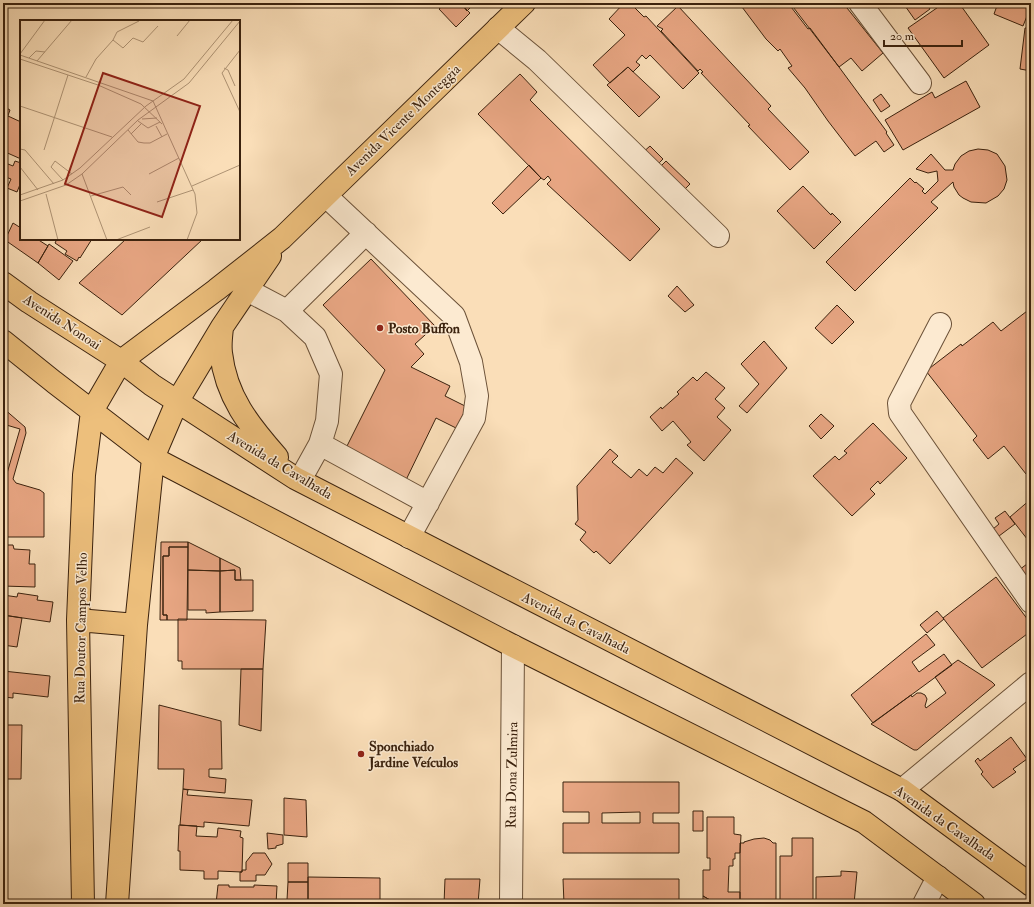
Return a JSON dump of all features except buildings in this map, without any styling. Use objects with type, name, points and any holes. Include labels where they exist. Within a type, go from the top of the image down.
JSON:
[{"type":"main road","name":"Avenida Vicente Monteggia","points":[[121,361],[216,290],[282,238],[524,3]]},
{"type":"main road","name":"Avenida Vicente Monteggia","points":[[153,458],[177,402],[222,327],[282,238]]},
{"type":"main road","name":"Avenida Nonoai","points":[[3,283],[121,361]]},
{"type":"main road","points":[[222,327],[221,352],[225,377],[234,400],[253,430],[298,479]]},
{"type":"main road","points":[[3,341],[153,458],[513,646],[864,822],[974,904]]},
{"type":"main road","name":"Avenida da Cavalhada","points":[[121,361],[177,402],[298,479],[902,790],[1031,885]]},
{"type":"main road","name":"Rua Doutor Campos Velho","points":[[83,904],[78,620],[84,475],[92,411],[121,361]]},
{"type":"main road","points":[[117,904],[136,625],[153,458]]},
{"type":"main road","points":[[78,620],[136,625]]},
{"type":"street","points":[[860,3],[920,83]]},
{"type":"street","points":[[498,28],[537,60],[718,236]]},
{"type":"street","points":[[326,196],[454,316],[471,362],[477,396],[474,418],[409,537]]},
{"type":"street","points":[[287,311],[366,233]]},
{"type":"street","points":[[247,290],[287,311],[315,337],[331,374],[327,421],[320,444],[298,479]]},
{"type":"street","points":[[940,324],[899,403],[900,413],[1031,602]]},
{"type":"street","points":[[320,444],[428,503]]},
{"type":"street","name":"Rua Dona Zulmira","points":[[511,904],[513,646]]},
{"type":"street","points":[[902,790],[1031,683]]},
{"type":"street","points":[[924,904],[938,877]]},
{"type":"place","name":"Posto Buffon","points":[[380,328]]},
{"type":"place","name":"Sponchiado Jardine Veículos","points":[[361,754]]}]
